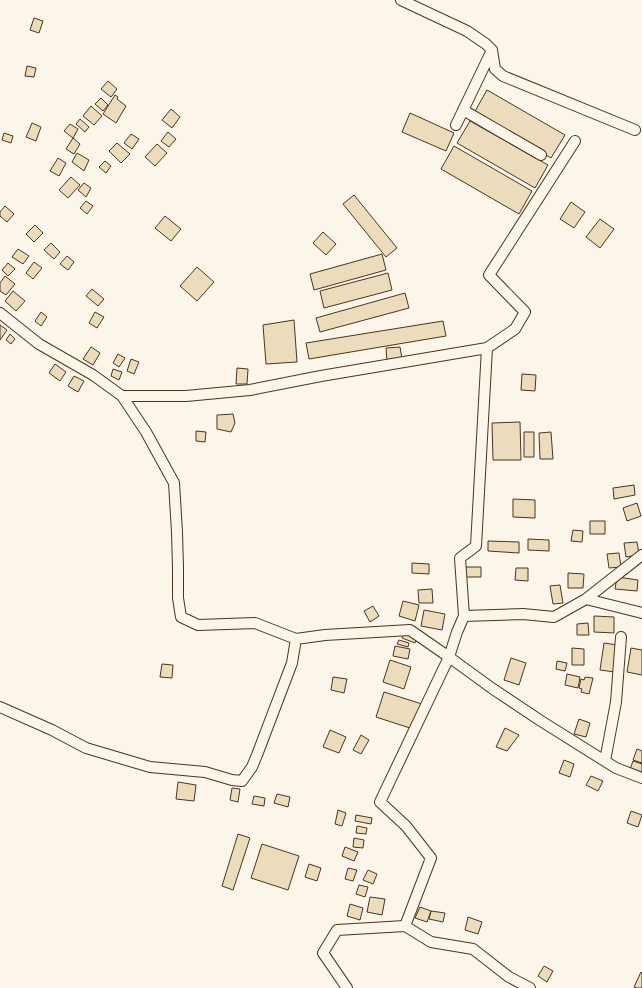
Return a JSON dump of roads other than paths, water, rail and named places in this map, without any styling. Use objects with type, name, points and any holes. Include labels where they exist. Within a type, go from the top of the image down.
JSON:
[{"type":"street","points":[[401,0],[467,31],[486,44],[492,50],[495,69],[503,76],[635,130]]},
{"type":"street","points":[[456,125],[492,50]]},
{"type":"street","points":[[463,110],[541,155]]},
{"type":"street","points":[[122,396],[186,396],[250,390],[321,376],[487,348],[515,329],[525,312],[489,274],[575,141]]},
{"type":"street","points":[[0,313],[39,344],[93,375],[122,396],[146,432],[174,483],[177,532],[178,598],[181,617],[198,625],[255,623],[296,639],[325,635],[410,630],[499,693],[605,761],[616,768],[642,778]]},
{"type":"street","points":[[405,926],[431,858],[406,826],[380,802],[449,657],[464,616],[460,558],[476,546],[487,348]]},
{"type":"street","points":[[464,616],[523,614],[554,617],[586,599],[642,555]]},
{"type":"street","points":[[586,599],[642,613]]},
{"type":"street","points":[[605,761],[616,702],[621,636]]},
{"type":"street","points":[[0,707],[52,730],[86,748],[150,767],[206,772],[232,780],[242,781],[252,767],[260,748],[292,662],[296,639]]},
{"type":"street","points":[[347,988],[323,953],[337,930],[405,926],[431,942],[473,948],[509,977],[530,988]]}]
